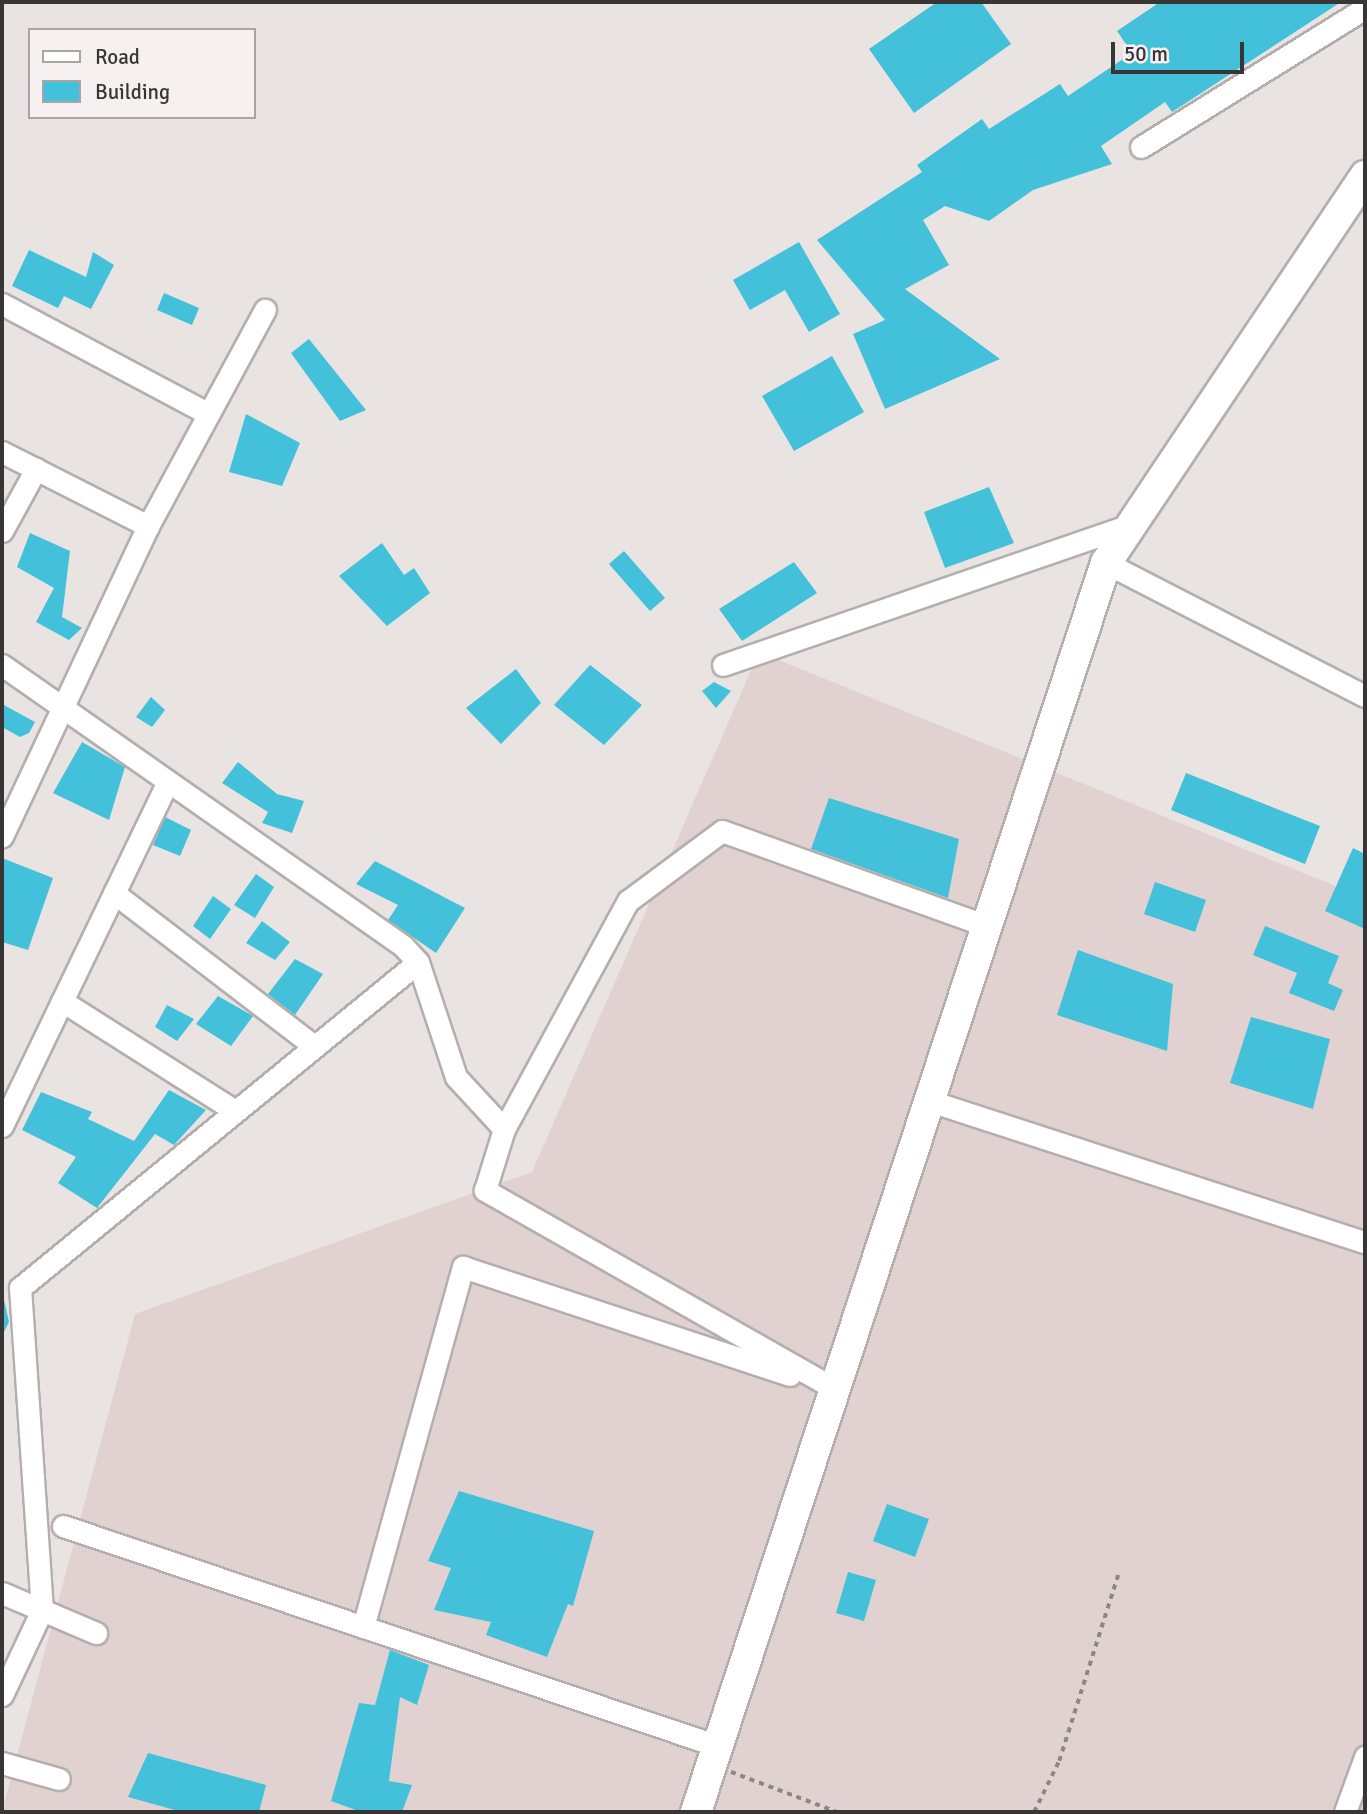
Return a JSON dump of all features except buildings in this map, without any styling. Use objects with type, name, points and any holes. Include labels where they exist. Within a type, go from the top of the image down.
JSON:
[{"type":"main road","points":[[696,1812],[1106,563],[1365,176]]},
{"type":"street","points":[[1142,147],[1365,8]]},
{"type":"street","points":[[2,304],[209,414]]},
{"type":"street","points":[[2,836],[59,707],[148,526],[265,310]]},
{"type":"street","points":[[2,452],[148,526]]},
{"type":"street","points":[[2,531],[36,469]]},
{"type":"street","points":[[723,666],[1130,525]]},
{"type":"street","points":[[1106,563],[1365,696]]},
{"type":"street","points":[[2,665],[418,962],[456,1077],[504,1129]]},
{"type":"street","points":[[2,1126],[167,783]]},
{"type":"street","points":[[835,1390],[485,1190],[504,1129],[628,901],[722,831],[987,926]]},
{"type":"street","points":[[114,893],[314,1046]]},
{"type":"street","points":[[20,1288],[418,962]]},
{"type":"street","points":[[62,1001],[235,1111]]},
{"type":"street","points":[[930,1101],[1365,1242]]},
{"type":"street","points":[[363,1627],[464,1267],[835,1390]]},
{"type":"street","points":[[2,1277],[20,1288]]},
{"type":"street","points":[[2,1696],[42,1610],[20,1288]]},
{"type":"street","points":[[63,1526],[363,1627],[715,1756]]},
{"type":"street","points":[[2,1593],[96,1633]]},
{"type":"street","points":[[1345,1812],[1365,1757]]},
{"type":"street","points":[[2,1763],[59,1779]]},
{"type":"path","points":[[1034,1812],[1059,1761],[1118,1575]]},
{"type":"path","points":[[715,1756],[837,1812]]},
{"type":"shaded area","points":[[759,652],[1365,898],[1365,1812],[2,1812],[135,1314],[532,1172]]}]
